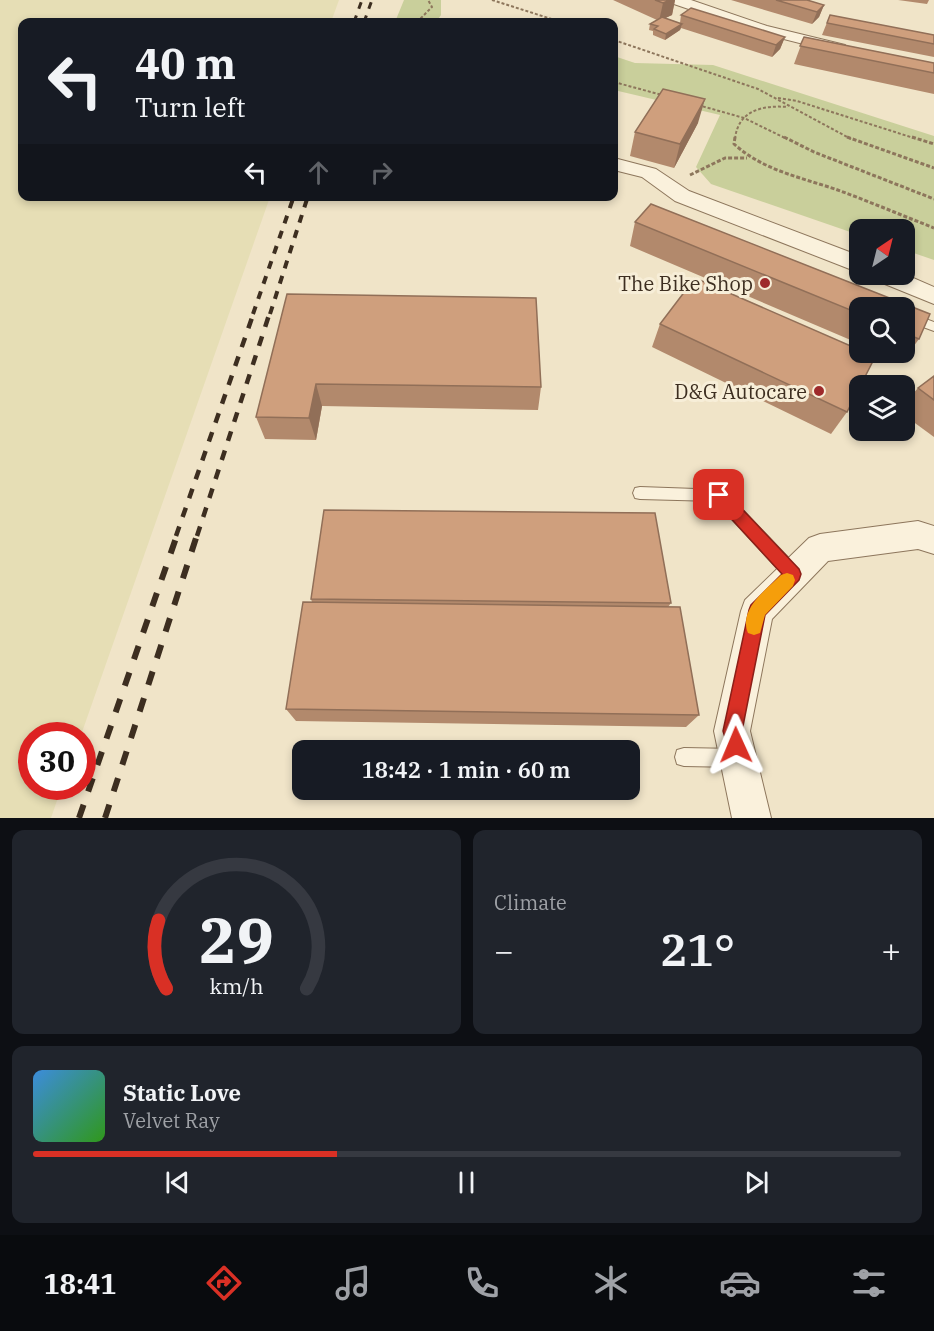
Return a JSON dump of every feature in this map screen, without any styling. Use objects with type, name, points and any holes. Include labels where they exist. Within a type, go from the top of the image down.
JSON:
[{"type":"street","points":[[676,0],[762,29],[851,51]]},
{"type":"street","points":[[618,165],[649,173],[682,196],[849,261]]},
{"type":"street","points":[[909,285],[934,296]]},
{"type":"street","points":[[751,818],[732,731],[757,610],[820,548],[918,535],[934,540]]},
{"type":"lane","points":[[915,319],[934,327]]},
{"type":"lane","points":[[640,493],[719,495],[793,574]]},
{"type":"lane","points":[[684,757],[739,758]]},
{"type":"path","points":[[421,18],[432,7],[428,0]]},
{"type":"path","points":[[492,0],[548,18]]},
{"type":"path","points":[[618,40],[767,95],[797,101],[934,144]]},
{"type":"path","points":[[618,83],[670,97]]},
{"type":"path","points":[[774,97],[841,135],[934,168]]},
{"type":"path","points":[[691,103],[744,118],[814,152],[934,199]]},
{"type":"path","points":[[792,108],[762,105],[750,112],[734,132],[734,144],[762,165],[835,189],[934,228]]},
{"type":"path","points":[[682,196],[690,175],[725,158],[750,158]]},
{"type":"shaded area","points":[[0,0],[339,0],[332,18],[18,18],[18,201],[269,201],[86,722],[18,722],[18,800],[57,800],[51,818],[0,818]]},
{"type":"green space","points":[[404,0],[441,0],[439,18],[397,18]]},
{"type":"green space","points":[[618,57],[635,63],[713,65],[934,136],[934,260],[915,253],[915,219],[849,219],[849,232],[711,184],[696,167],[720,115],[618,91]]},
{"type":"building","points":[[776,0],[807,0],[824,5],[817,12]]},
{"type":"building","points":[[691,8],[785,37],[776,45],[681,15]]},
{"type":"building","points":[[830,15],[934,35],[934,44],[827,23]]},
{"type":"building","points":[[662,17],[682,24],[666,34],[654,29],[658,26],[650,24]]},
{"type":"building","points":[[804,37],[934,63],[934,73],[800,46]]},
{"type":"building","points":[[663,89],[705,99],[680,144],[635,132]]},
{"type":"building","points":[[651,204],[849,282],[849,285],[856,285],[887,297],[849,297],[849,310],[635,222]]},
{"type":"building","points":[[695,278],[849,345],[849,363],[872,363],[866,375],[849,375],[847,412],[660,324]]},
{"type":"building","points":[[287,294],[536,298],[541,387],[316,384],[309,418],[256,417]]},
{"type":"building","points":[[915,308],[930,314],[919,339],[915,337]]},
{"type":"building","points":[[934,376],[934,400],[918,388]]},
{"type":"building","points":[[324,510],[655,513],[671,603],[311,599]]},
{"type":"building","points":[[303,602],[680,607],[699,715],[286,709]]},
{"type":"railway","points":[[355,18],[362,0]]},
{"type":"railway","points":[[365,18],[372,0]]},
{"type":"railway","points":[[253,314],[292,201]]},
{"type":"railway","points":[[270,314],[306,201]]},
{"type":"railway","points":[[176,536],[254,312]]},
{"type":"railway","points":[[197,536],[270,312]]},
{"type":"railway","points":[[79,818],[177,535]]},
{"type":"railway","points":[[105,818],[197,535]]},
{"type":"slow traffic","points":[[754,627],[757,610],[787,580]]},
{"type":"place","name":"The Bike Shop","points":[[765,283]]},
{"type":"place","name":"D&G Autocare","points":[[819,391]]},
{"type":"route","points":[[719,495],[793,574],[757,610],[732,731],[736,745]]}]
